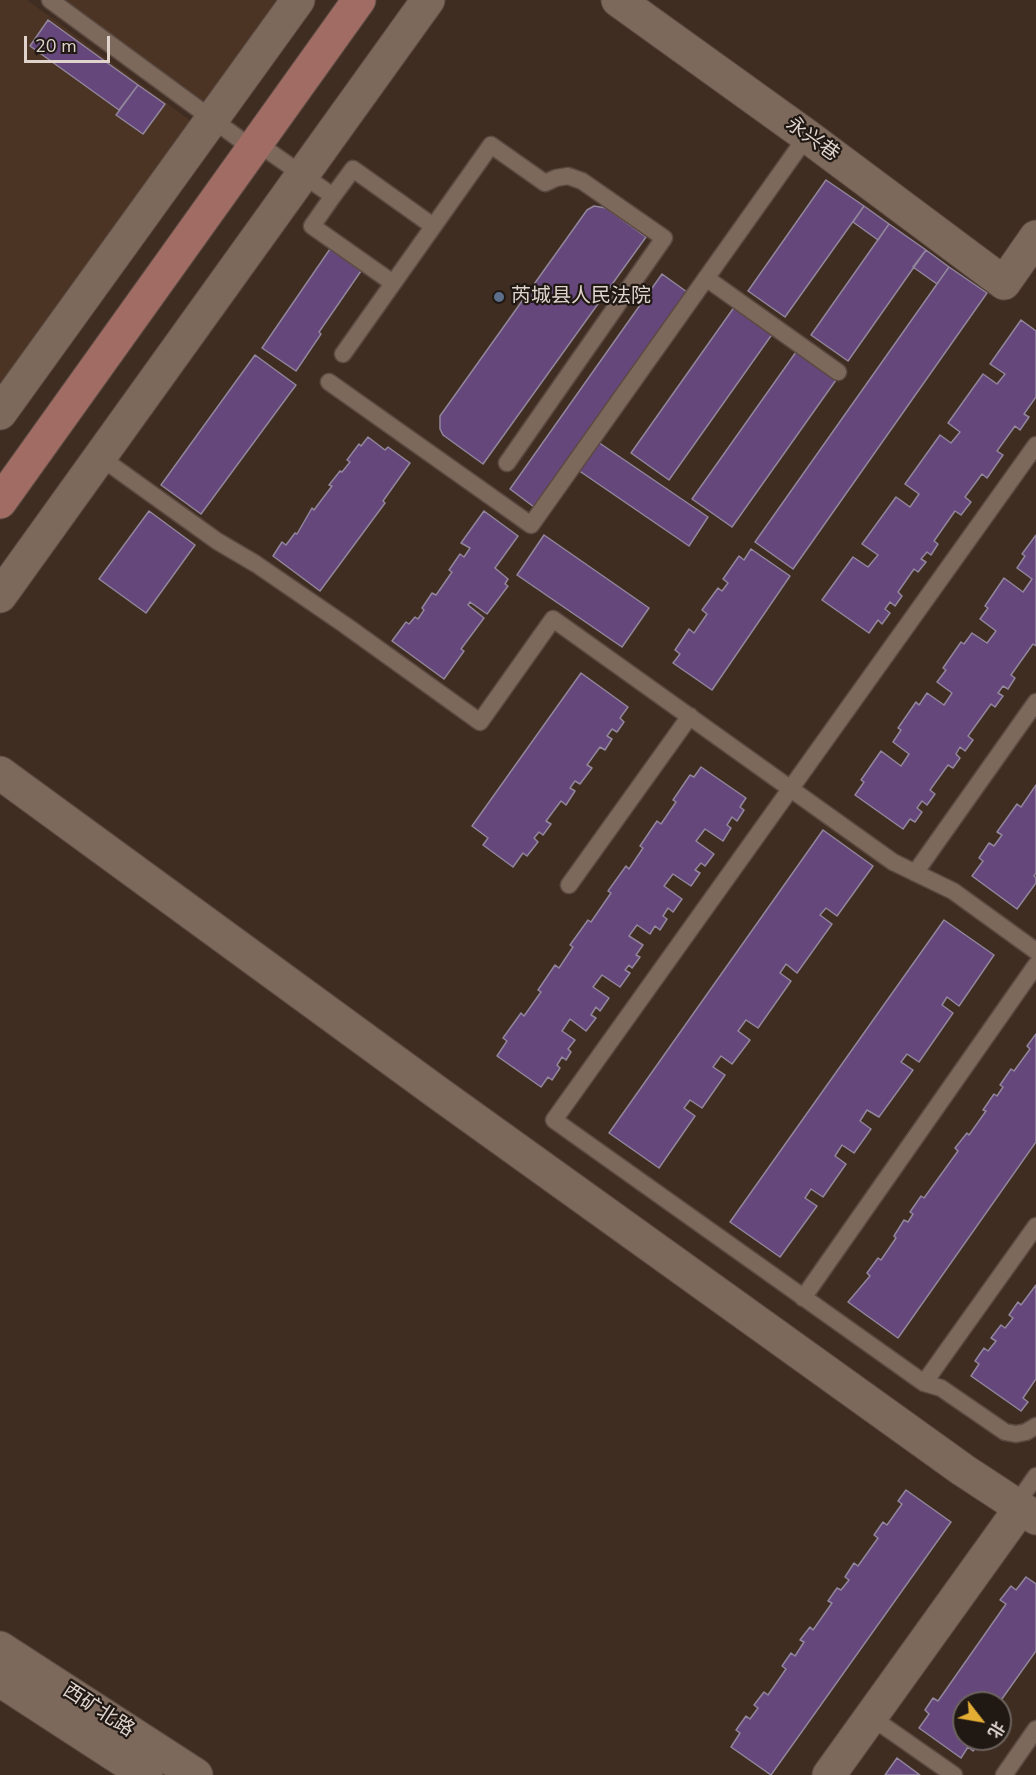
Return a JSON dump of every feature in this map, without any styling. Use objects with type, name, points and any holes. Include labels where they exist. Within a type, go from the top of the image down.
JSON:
[{"type":"main road","points":[[0,502],[359,0]]},
{"type":"street","points":[[0,413],[298,0]]},
{"type":"street","points":[[0,596],[428,0]]},
{"type":"street","name":"永兴巷","points":[[618,0],[807,136],[1004,283],[1036,237]]},
{"type":"street","points":[[0,773],[448,1100],[1024,1511],[829,1775]]},
{"type":"street","name":"西矿北路","points":[[0,1648],[196,1775]]},
{"type":"street","name":"西矿北路","points":[[0,1680],[146,1775]]},
{"type":"lane","points":[[50,0],[212,119],[303,174],[333,196]]},
{"type":"lane","points":[[329,382],[531,525],[807,136]]},
{"type":"lane","points":[[343,354],[491,145],[545,183],[568,176],[582,181],[663,238],[507,463]]},
{"type":"lane","points":[[393,283],[312,226],[333,196],[353,169],[434,226]]},
{"type":"lane","points":[[706,278],[838,372]]},
{"type":"lane","points":[[1036,446],[1030,468],[791,789],[554,1120],[924,1383],[941,1388],[1005,1432],[1016,1434],[1026,1432],[1036,1426]]},
{"type":"lane","points":[[100,457],[217,541],[256,564],[345,625],[480,722],[553,619],[893,862],[953,891],[1036,951]]},
{"type":"lane","points":[[915,873],[1036,702]]},
{"type":"lane","points":[[569,885],[690,716]]},
{"type":"lane","points":[[804,1298],[1036,965]]},
{"type":"lane","points":[[924,1383],[1036,1226]]},
{"type":"lane","points":[[1024,1511],[1036,1476]]},
{"type":"lane","points":[[871,1717],[954,1775]]},
{"type":"lane","points":[[1004,1775],[1036,1729]]},
{"type":"shaded area","points":[[0,0],[27,0],[196,125],[0,397]]},
{"type":"shaded area","points":[[65,0],[286,0],[210,105]]},
{"type":"building","points":[[48,20],[138,85],[119,110],[30,46]]},
{"type":"building","points":[[138,85],[165,104],[143,134],[116,115]]},
{"type":"building","points":[[826,180],[864,206],[785,317],[748,291]]},
{"type":"building","points":[[594,206],[606,208],[646,237],[483,464],[443,435],[440,429],[440,416],[587,210]]},
{"type":"building","points":[[864,206],[889,224],[878,240],[853,222]]},
{"type":"building","points":[[889,224],[926,250],[848,361],[811,335]]},
{"type":"building","points":[[330,249],[361,271],[319,332],[321,334],[296,371],[262,348]]},
{"type":"building","points":[[926,250],[949,267],[937,284],[913,267]]},
{"type":"building","points":[[949,267],[987,293],[793,569],[755,542]]},
{"type":"building","points":[[662,274],[687,292],[534,507],[510,489]]},
{"type":"building","points":[[735,306],[773,333],[669,480],[631,453]]},
{"type":"building","points":[[1021,320],[1036,331],[1036,397],[1024,414],[1029,417],[1020,430],[1015,426],[997,451],[1003,455],[987,478],[982,474],[965,497],[971,502],[961,515],[955,511],[934,541],[938,544],[931,555],[927,552],[921,559],[926,562],[918,572],[914,569],[898,592],[902,596],[895,606],[890,602],[885,609],[890,613],[882,624],[878,620],[869,633],[822,600],[853,557],[868,567],[878,555],[862,544],[896,497],[910,507],[919,494],[905,484],[940,435],[951,443],[960,432],[948,423],[983,374],[997,384],[1005,374],[990,364]]},
{"type":"building","points":[[796,352],[836,380],[732,527],[692,499]]},
{"type":"building","points":[[255,355],[296,385],[201,514],[161,485]]},
{"type":"building","points":[[368,437],[385,450],[388,447],[410,463],[383,501],[385,503],[320,591],[273,556],[282,542],[286,545],[295,533],[297,534],[312,508],[314,510],[332,486],[329,485],[350,462],[347,460],[359,444],[361,446]]},
{"type":"building","points":[[598,442],[708,517],[689,546],[578,470]]},
{"type":"building","points":[[149,511],[195,545],[146,613],[99,579]]},
{"type":"building","points":[[484,511],[518,536],[495,568],[508,579],[505,584],[508,586],[487,614],[470,602],[468,605],[484,618],[461,649],[464,651],[444,679],[392,641],[406,622],[409,624],[415,617],[418,619],[432,593],[436,595],[452,572],[449,570],[460,554],[464,557],[470,548],[461,543]]},
{"type":"building","points":[[544,535],[649,608],[622,647],[517,575]]},
{"type":"building","points":[[1036,535],[1036,646],[1033,644],[1011,675],[1015,678],[1008,689],[1003,686],[998,693],[1003,696],[995,707],[991,704],[968,736],[973,740],[965,751],[960,747],[956,754],[960,758],[953,768],[948,765],[930,790],[935,794],[927,805],[922,801],[917,808],[922,812],[915,822],[910,819],[903,829],[855,795],[864,782],[861,780],[881,751],[901,766],[909,754],[893,742],[901,730],[898,728],[916,702],[919,705],[927,693],[944,705],[952,693],[937,682],[946,670],[943,668],[961,642],[964,644],[972,633],[987,643],[996,631],[980,619],[988,608],[985,606],[1004,578],[1023,592],[1032,579],[1017,568],[1025,556],[1022,554]]},
{"type":"building","points":[[751,549],[790,576],[712,690],[673,663],[680,654],[675,650],[689,629],[694,633],[707,614],[702,610],[718,588],[722,591],[728,583],[723,579],[739,556],[744,560]]},
{"type":"building","points":[[581,673],[628,707],[620,718],[624,722],[617,732],[612,729],[607,736],[612,739],[605,750],[600,747],[587,765],[592,768],[580,784],[575,781],[570,788],[575,791],[566,805],[561,801],[546,821],[551,824],[543,835],[539,832],[534,838],[538,842],[527,856],[523,853],[513,867],[483,845],[488,838],[472,826]]},
{"type":"building","points":[[701,767],[746,798],[740,807],[744,810],[737,821],[732,817],[727,825],[731,828],[723,841],[705,829],[696,841],[714,854],[705,866],[701,863],[695,870],[700,873],[691,886],[673,874],[664,886],[682,899],[673,912],[668,908],[663,916],[667,919],[660,930],[655,926],[650,934],[637,925],[629,936],[643,945],[636,955],[640,957],[632,968],[629,965],[625,970],[630,973],[620,987],[602,975],[593,987],[609,998],[600,1011],[596,1007],[591,1015],[596,1018],[586,1031],[570,1019],[562,1031],[575,1040],[568,1049],[571,1052],[566,1060],[562,1057],[557,1065],[560,1068],[552,1080],[548,1077],[541,1087],[497,1056],[507,1041],[503,1038],[521,1013],[524,1016],[541,992],[538,990],[555,965],[559,968],[573,947],[570,945],[588,920],[591,922],[611,893],[608,891],[626,866],[629,869],[643,848],[640,846],[657,821],[661,824],[676,802],[673,800],[690,775],[694,777]]},
{"type":"building","points":[[1036,785],[1036,873],[1034,876],[1036,883],[1017,909],[972,876],[983,861],[979,858],[989,843],[994,846],[1002,835],[997,832],[1017,804],[1021,807]]},
{"type":"building","points":[[823,830],[873,866],[837,916],[826,908],[820,915],[832,924],[797,973],[786,964],[780,973],[791,981],[758,1028],[746,1020],[738,1031],[750,1040],[732,1064],[721,1056],[713,1067],[725,1075],[702,1108],[690,1100],[684,1108],[695,1116],[659,1168],[609,1133]]},
{"type":"building","points":[[944,920],[994,955],[959,1006],[947,997],[942,1005],[953,1013],[919,1062],[907,1054],[901,1062],[913,1070],[879,1117],[867,1110],[860,1121],[871,1129],[854,1153],[842,1145],[835,1156],[846,1164],[823,1197],[811,1189],[805,1198],[817,1206],[780,1257],[730,1222]]},
{"type":"building","points":[[1036,1034],[1036,1142],[898,1338],[848,1302],[870,1276],[867,1273],[878,1258],[881,1260],[896,1238],[894,1236],[904,1220],[908,1222],[913,1214],[910,1212],[921,1196],[924,1198],[958,1151],[955,1148],[967,1133],[969,1135],[986,1111],[983,1110],[994,1094],[997,1096],[1003,1087],[1000,1085],[1011,1069],[1014,1071],[1030,1049],[1027,1046]]},
{"type":"building","points":[[1036,1285],[1036,1379],[1023,1398],[1028,1402],[1021,1411],[971,1376],[979,1364],[975,1361],[984,1348],[988,1351],[996,1341],[991,1338],[1001,1325],[1005,1328],[1013,1318],[1009,1315],[1018,1302],[1021,1305]]},
{"type":"building","points":[[906,1490],[951,1522],[771,1775],[731,1747],[740,1733],[736,1730],[746,1716],[750,1719],[758,1708],[754,1705],[764,1692],[768,1695],[786,1669],[782,1666],[791,1653],[795,1656],[804,1642],[800,1640],[810,1627],[813,1630],[832,1603],[828,1601],[837,1588],[841,1590],[849,1580],[845,1577],[854,1563],[858,1566],[878,1538],[874,1535],[883,1522],[887,1525],[902,1504],[898,1501]]},
{"type":"building","points":[[1026,1577],[1036,1584],[1036,1651],[1008,1691],[952,1691],[952,1751],[965,1751],[961,1758],[919,1728],[929,1714],[925,1710],[933,1698],[938,1701],[1006,1604],[1000,1600],[1011,1586],[1016,1590]]},
{"type":"building","points":[[897,1758],[920,1775],[885,1775]]},
{"type":"place","name":"芮城县人民法院","points":[[499,297]]}]
